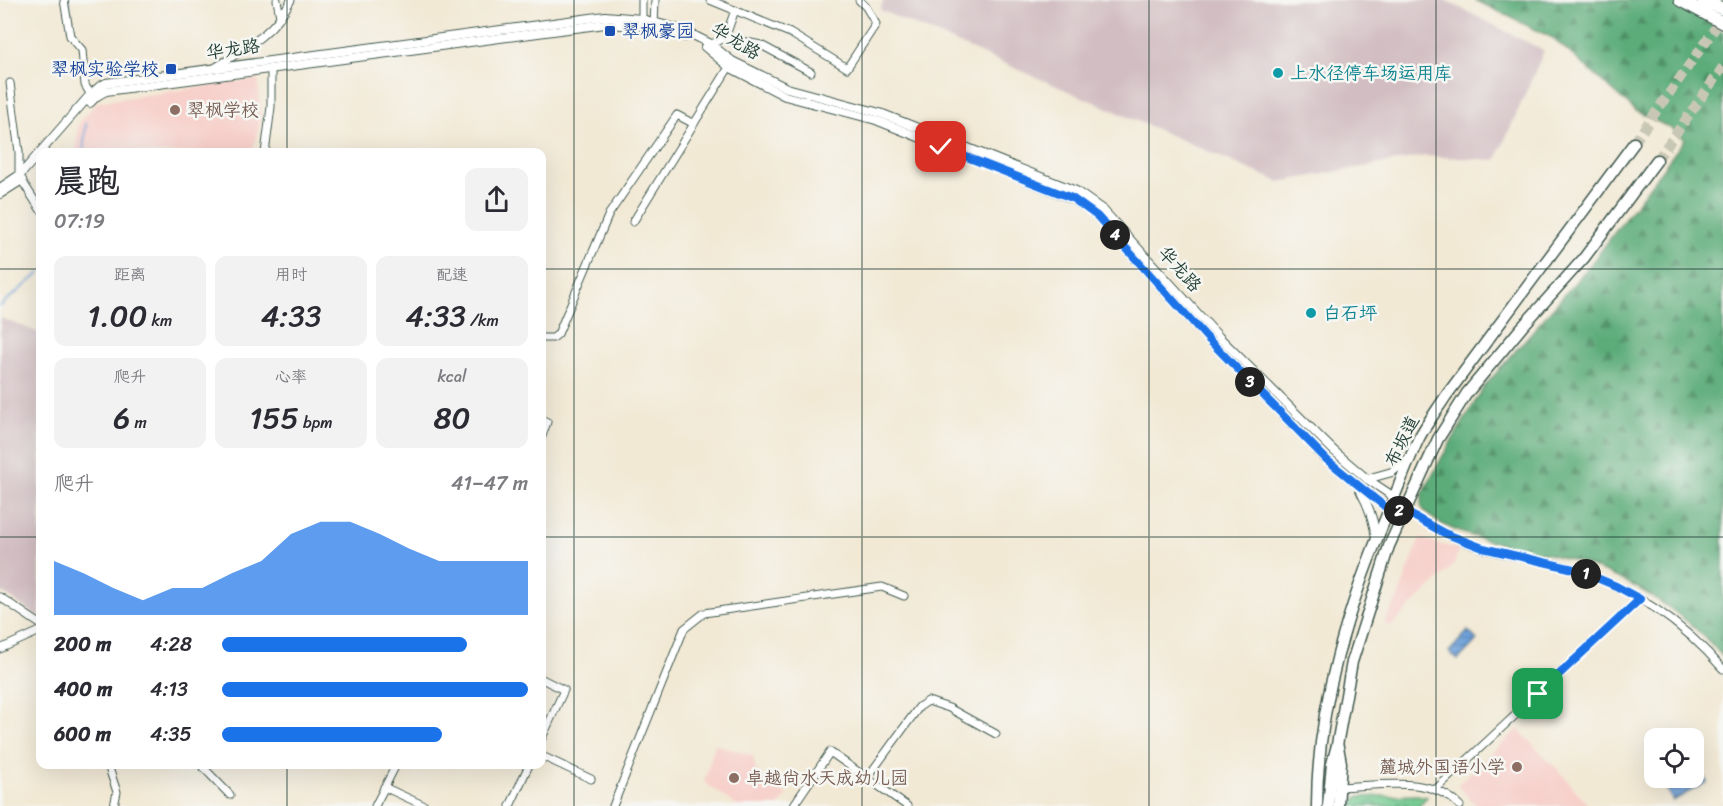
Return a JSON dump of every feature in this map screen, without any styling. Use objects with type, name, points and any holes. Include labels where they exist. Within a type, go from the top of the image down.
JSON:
[{"type":"highway","points":[[1680,0],[1723,23]]},
{"type":"highway","points":[[1703,0],[1723,9]]},
{"type":"main road","name":"布坂道","points":[[1317,806],[1319,761],[1329,689],[1342,640],[1376,540],[1420,437],[1446,396],[1634,143]]},
{"type":"main road","name":"布坂道","points":[[1328,806],[1332,764],[1338,745],[1352,662],[1389,546],[1438,439],[1467,393],[1584,258],[1658,160]]},
{"type":"main road","points":[[1338,745],[1341,763],[1338,806]]},
{"type":"street","points":[[64,0],[70,36],[82,50],[85,85],[92,97]]},
{"type":"street","points":[[277,0],[280,17]]},
{"type":"street","points":[[199,78],[263,37],[291,0]]},
{"type":"street","points":[[642,0],[642,22]]},
{"type":"street","points":[[654,25],[655,0]]},
{"type":"street","points":[[710,0],[790,33],[848,68],[876,24],[859,0]]},
{"type":"street","points":[[725,38],[735,10]]},
{"type":"street","name":"华龙路","points":[[50,148],[99,87],[106,83],[605,16],[683,30],[708,45],[731,64],[785,96],[876,120],[1072,198],[1083,205],[1097,216],[1209,340],[1327,460],[1389,510]]},
{"type":"street","name":"华龙路","points":[[47,148],[92,97],[106,92],[605,24],[642,22]]},
{"type":"street","points":[[708,45],[725,38],[760,45],[811,72]]},
{"type":"street","points":[[633,222],[731,64]]},
{"type":"street","name":"华龙路","points":[[731,64],[787,88],[880,113],[1066,187],[1089,199],[1103,210],[1219,337],[1334,451],[1366,479],[1394,497],[1406,512]]},
{"type":"street","points":[[266,148],[271,107],[271,69]]},
{"type":"street","points":[[10,83],[21,178],[36,202]]},
{"type":"street","points":[[546,338],[553,338],[558,334],[609,214],[677,115],[694,124]]},
{"type":"street","name":"华龙路","points":[[0,188],[21,178],[36,161]]},
{"type":"street","name":"华龙路","points":[[0,194],[36,164]]},
{"type":"street","points":[[1366,479],[1392,472],[1412,456]]},
{"type":"street","points":[[1356,484],[1369,506],[1376,540]]},
{"type":"street","points":[[1389,510],[1406,512],[1470,544],[1578,570],[1616,586],[1640,599],[1678,626],[1723,669]]},
{"type":"street","points":[[613,806],[684,629],[704,612],[882,587],[904,596]]},
{"type":"street","points":[[0,597],[36,621]]},
{"type":"street","points":[[1436,789],[1640,599]]},
{"type":"street","points":[[0,649],[36,633]]},
{"type":"street","points":[[546,682],[564,690],[546,729]]},
{"type":"street","points":[[867,778],[919,707],[928,701],[949,708],[996,734]]},
{"type":"street","points":[[793,806],[830,752],[907,806]]},
{"type":"street","points":[[546,758],[591,779]]},
{"type":"street","points":[[110,769],[117,792],[114,806]]},
{"type":"street","points":[[205,769],[230,795]]},
{"type":"street","points":[[375,806],[394,769]]},
{"type":"street","points":[[510,806],[527,769]]},
{"type":"street","points":[[1339,787],[1418,785],[1436,789],[1460,806]]},
{"type":"street","points":[[384,787],[425,806]]},
{"type":"shaded area","name":"上水径停车场运用库","points":[[884,0],[1445,0],[1544,51],[1496,160],[1425,156],[1279,182],[880,10]]},
{"type":"shaded area","name":"翠枫学校","points":[[258,79],[261,119],[253,148],[76,148],[78,124],[97,102]]},
{"type":"shaded area","points":[[0,318],[36,332],[36,615],[0,591]]},
{"type":"shaded area","points":[[1420,538],[1440,545],[1459,548],[1454,565],[1391,626],[1384,623],[1398,598]]},
{"type":"shaded area","name":"麓城外国语小学","points":[[1518,729],[1563,775],[1589,806],[1477,806],[1457,785]]},
{"type":"shaded area","name":"卓越尚水天成幼儿园","points":[[715,744],[753,756],[756,773],[787,795],[779,806],[737,806],[704,782]]},
{"type":"green space","points":[[1475,0],[1671,0],[1711,22],[1723,32],[1723,657],[1711,643],[1669,607],[1621,579],[1575,561],[1463,533],[1430,516],[1421,506],[1423,493],[1442,457],[1484,387],[1591,264],[1685,139],[1670,128],[1636,111],[1553,38]]},
{"type":"green space","points":[[1417,795],[1427,797],[1418,806],[1349,806],[1358,797]]},
{"type":"water","points":[[1468,631],[1477,640],[1458,660],[1449,652]]},
{"type":"water","points":[[1665,788],[1696,788],[1673,801]]},
{"type":"waterway","points":[[68,0],[73,32],[81,43]]},
{"type":"waterway","points":[[84,148],[86,123]]},
{"type":"waterway","points":[[0,306],[36,276]]},
{"type":"tunnel","points":[[1634,143],[1723,17]]},
{"type":"tunnel","points":[[1657,160],[1723,67]]},
{"type":"place","name":"翠枫豪园","points":[[610,31]]},
{"type":"place","name":"翠枫实验学校","points":[[171,69]]},
{"type":"place","name":"上水径停车场运用库","points":[[1278,73]]},
{"type":"place","name":"翠枫学校","points":[[175,110]]},
{"type":"place","name":"白石坪","points":[[1311,313]]},
{"type":"place","name":"麓城外国语小学","points":[[1517,767]]},
{"type":"place","name":"卓越尚水天成幼儿园","points":[[734,778]]},
{"type":"route","points":[[941,147],[1072,198],[1097,216],[1209,340],[1327,460],[1389,510],[1406,512],[1444,533],[1483,548],[1578,570],[1600,578],[1640,599],[1538,694]]}]
